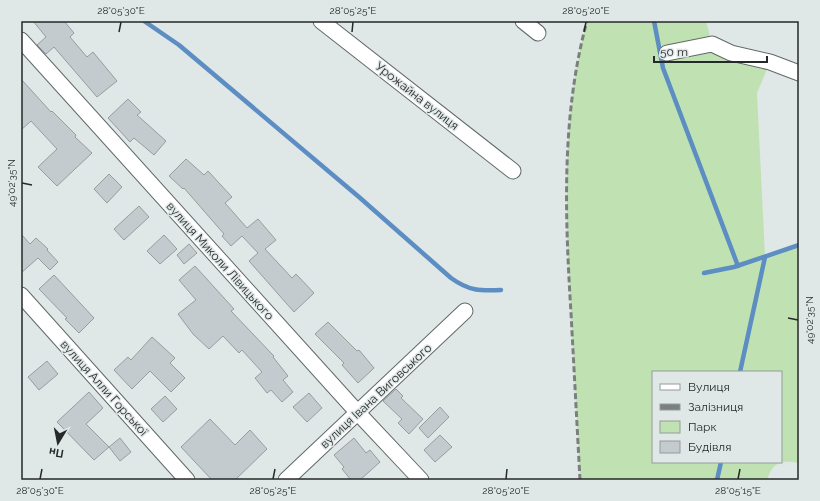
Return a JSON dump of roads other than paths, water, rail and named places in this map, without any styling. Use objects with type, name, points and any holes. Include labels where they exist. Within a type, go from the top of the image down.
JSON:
[{"type":"street","name":"Урожайна вулиця","points":[[321,21],[514,171]]},
{"type":"street","points":[[523,21],[538,32]]},
{"type":"street","name":"вулиця Миколи Лівицького","points":[[21,40],[358,413],[421,480]]},
{"type":"street","points":[[667,53],[712,44],[731,53],[770,62],[799,73]]},
{"type":"street","name":"вулиця Алли Горської","points":[[21,295],[187,480]]},
{"type":"street","name":"вулиця Івана Виговського","points":[[286,480],[465,311]]},
{"type":"waterway","points":[[144,21],[179,45],[359,197],[451,278],[469,288],[501,290]]},
{"type":"waterway","points":[[654,21],[663,68],[738,266]]},
{"type":"waterway","points":[[704,273],[734,267],[799,245]]},
{"type":"waterway","points":[[740,371],[765,257]]},
{"type":"waterway","points":[[717,480],[721,463]]},
{"type":"railway","points":[[580,480],[567,240],[567,166],[573,93],[587,21]]}]
